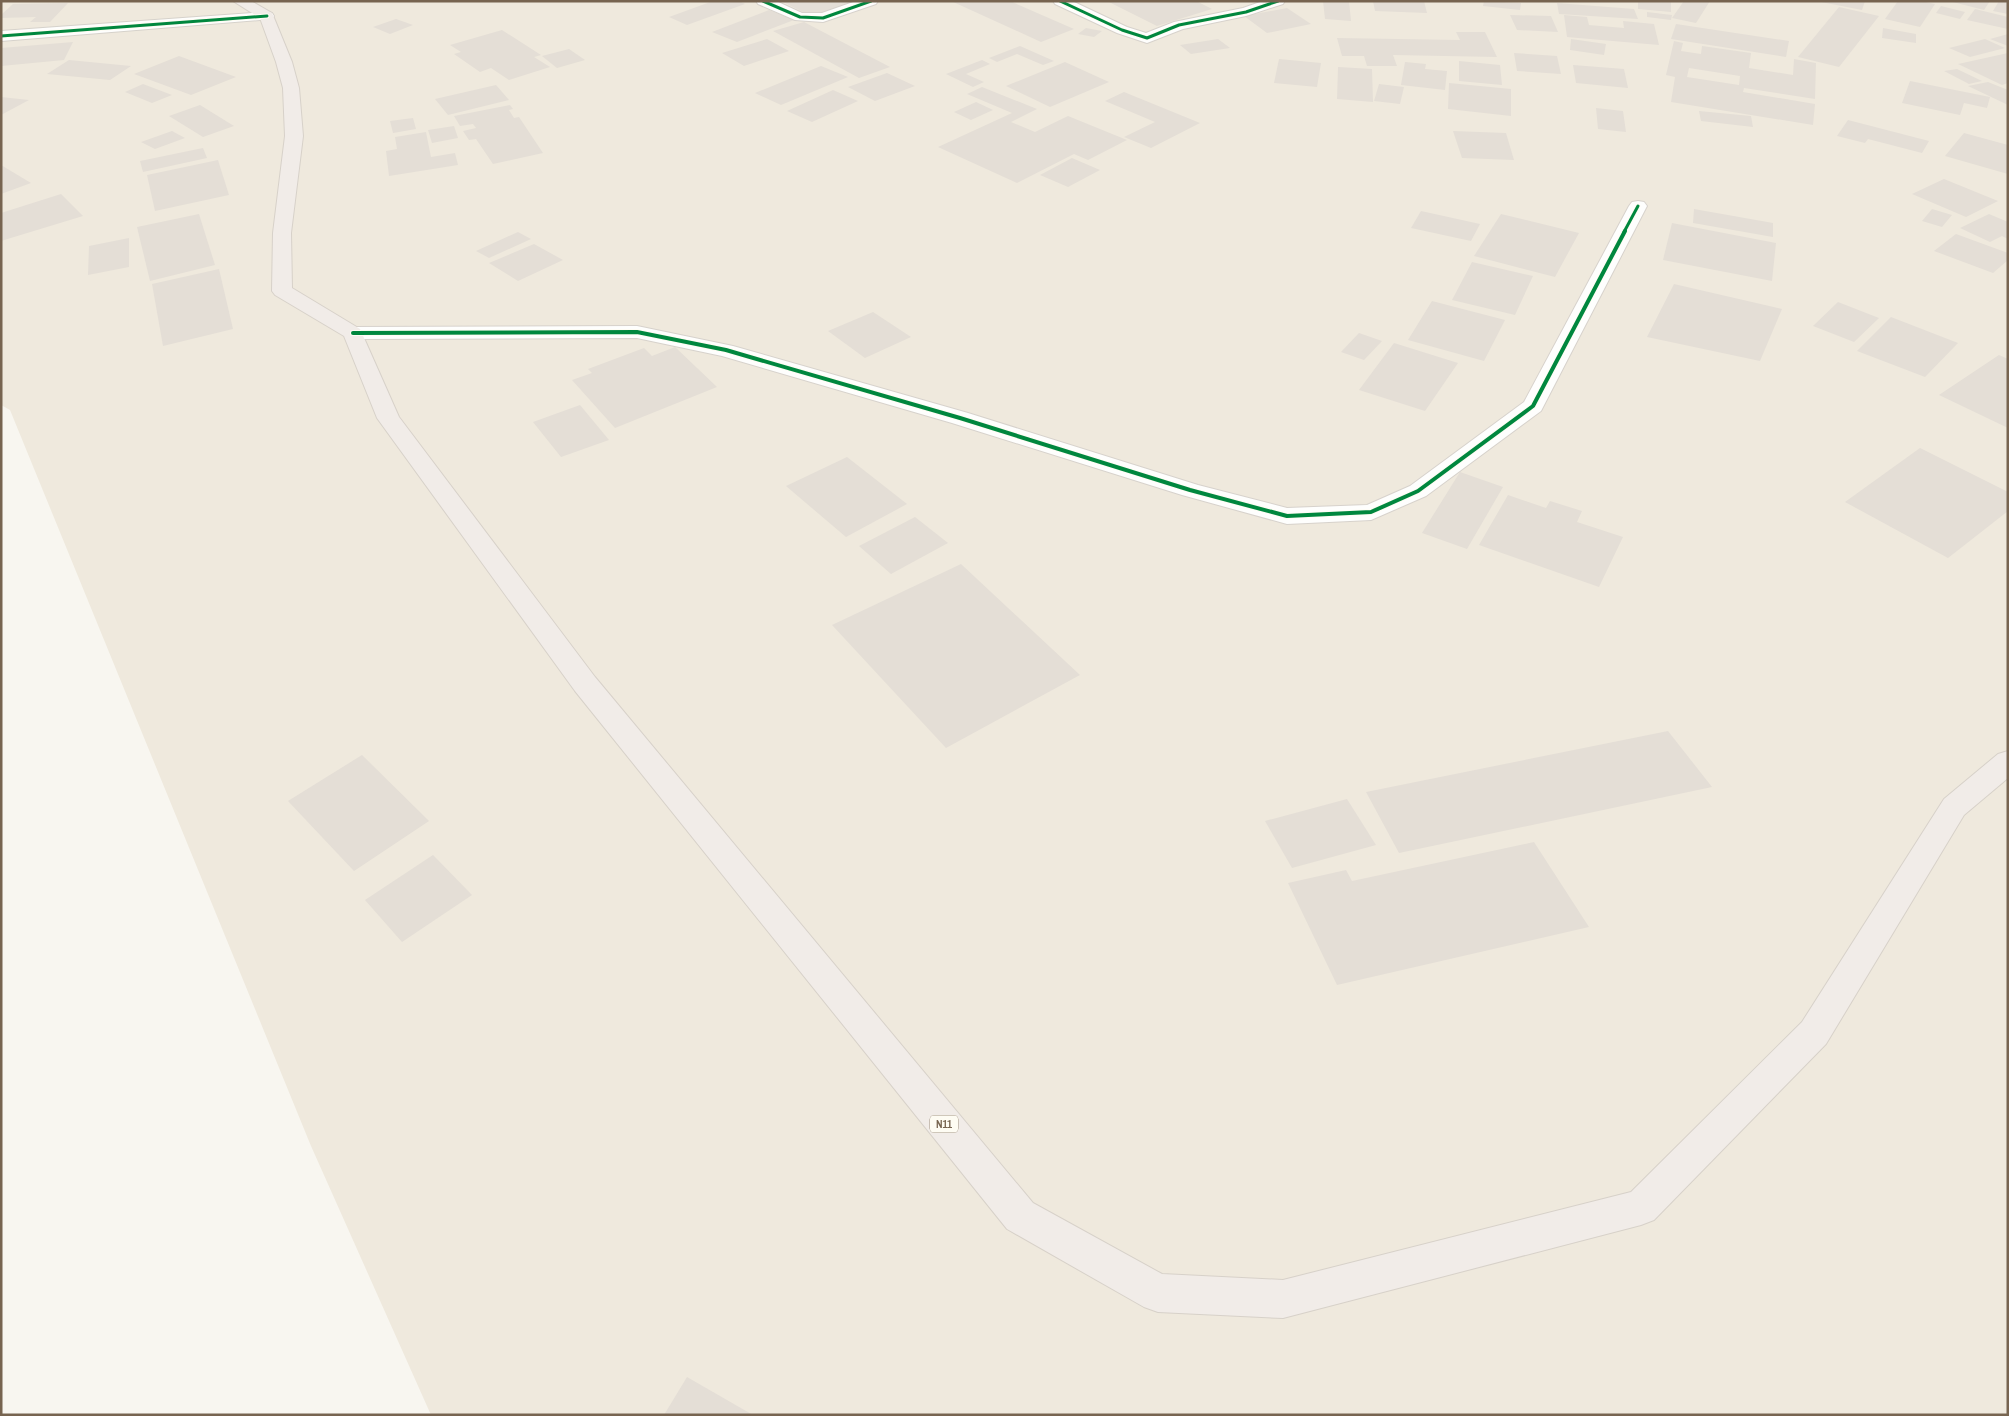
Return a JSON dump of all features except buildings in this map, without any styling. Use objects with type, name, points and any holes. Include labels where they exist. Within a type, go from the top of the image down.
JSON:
[{"type":"highway","points":[[240,1],[267,16],[284,62],[291,88],[294,136],[282,233],[282,291],[353,333]]},
{"type":"highway","name":"N11","points":[[353,333],[388,418],[585,684],[761,902],[1020,1216],[1158,1293],[1284,1299],[1641,1207],[1814,1034],[1954,807],[2008,762]]},
{"type":"street","points":[[763,1],[800,17],[823,18],[871,1]]},
{"type":"street","points":[[1060,1],[1122,30],[1148,38],[1179,25],[1246,12],[1278,1]]},
{"type":"street","points":[[1,36],[267,16]]},
{"type":"street","points":[[353,333],[637,332],[726,350],[960,418],[1190,490],[1287,516],[1371,512],[1418,491],[1533,406],[1638,206]]},
{"type":"shaded area","points":[[1,1],[2008,1],[2008,1415],[431,1415],[311,1146],[10,410],[1,405]]},
{"type":"cycle path","points":[[763,1],[800,17],[823,18],[871,1]]},
{"type":"cycle path","points":[[1060,1],[1122,30],[1147,38],[1179,25],[1246,12],[1278,1]]},
{"type":"cycle path","points":[[1,36],[267,16]]},
{"type":"cycle path","points":[[353,333],[637,332],[726,350],[960,418],[1190,490],[1287,516],[1371,512],[1418,491],[1533,406],[1638,206]]}]
